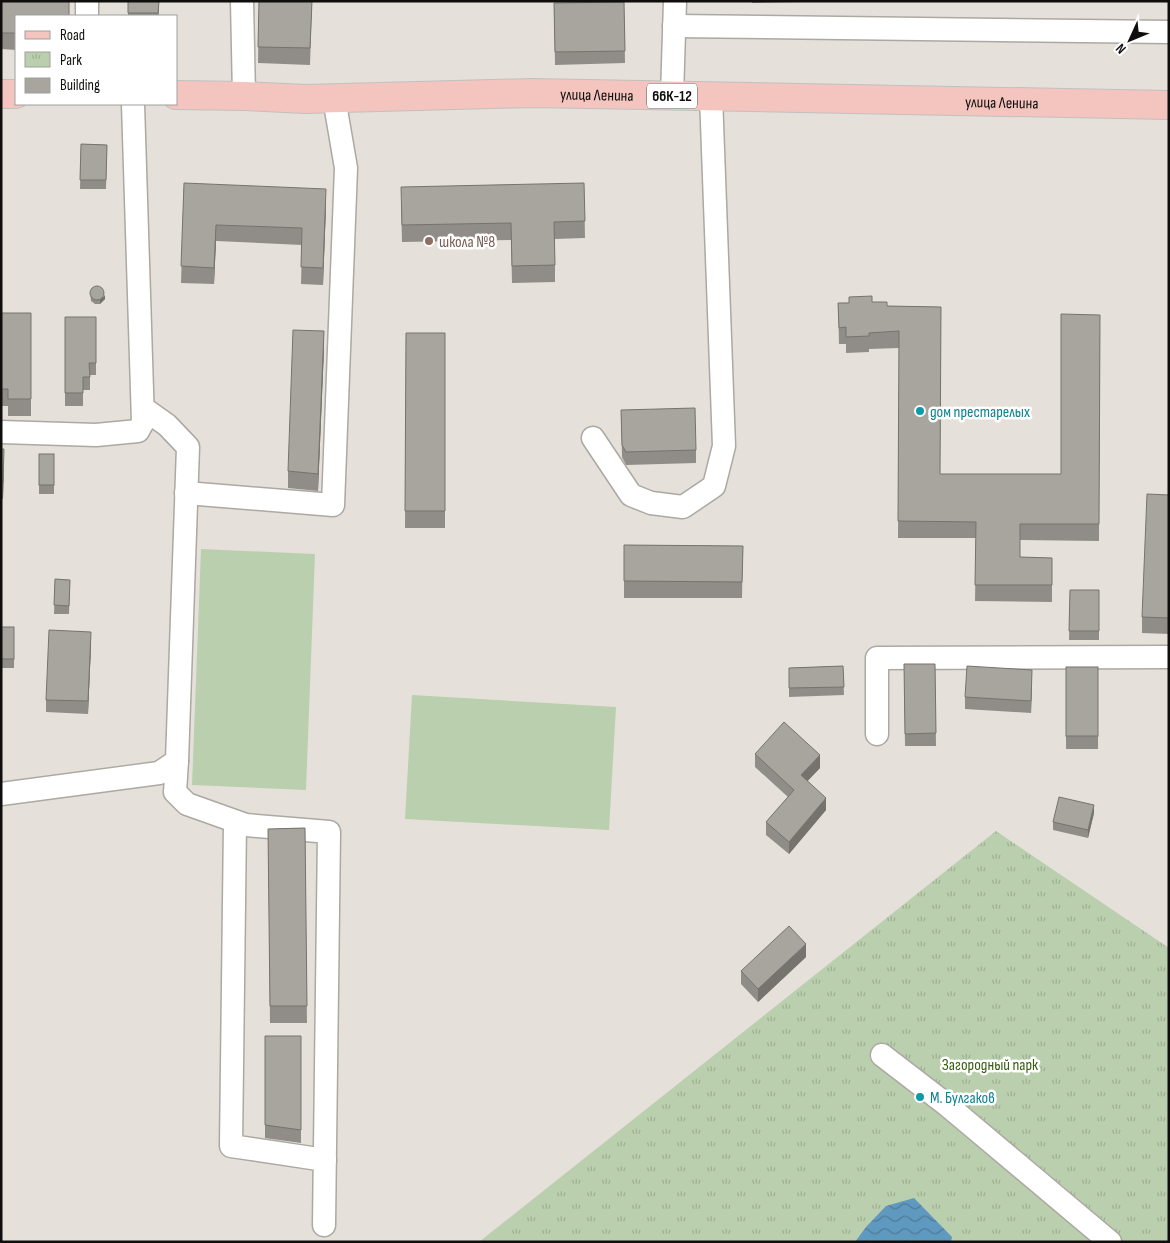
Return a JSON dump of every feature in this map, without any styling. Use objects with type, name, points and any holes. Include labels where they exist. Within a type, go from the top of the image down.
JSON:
[{"type":"main road","name":"улица Ленина","points":[[178,95],[305,99],[532,92],[1169,105]]},
{"type":"main road","points":[[1,94],[15,94]]},
{"type":"lane","points":[[87,1],[87,15]]},
{"type":"lane","points":[[242,1],[244,96]]},
{"type":"lane","points":[[672,96],[675,1]]},
{"type":"lane","points":[[674,26],[1169,32]]},
{"type":"lane","points":[[593,438],[631,495],[651,504],[683,507],[714,486],[724,446],[711,96]]},
{"type":"lane","points":[[186,493],[333,505],[346,168],[334,98]]},
{"type":"lane","points":[[1,432],[96,435],[138,432],[143,422],[133,105]]},
{"type":"lane","points":[[142,408],[167,425],[188,447],[175,792],[187,804],[246,825],[329,832],[324,1225]]},
{"type":"lane","points":[[877,734],[877,658],[1169,657]]},
{"type":"lane","points":[[1,794],[159,773],[177,761]]},
{"type":"lane","points":[[235,822],[231,1146],[324,1160]]},
{"type":"lane","points":[[882,1055],[947,1106],[1110,1242]]},
{"type":"green space","points":[[201,549],[315,554],[306,790],[192,785]]},
{"type":"green space","points":[[412,695],[616,707],[609,830],[405,819]]},
{"type":"green space","name":"Загородный парк","points":[[996,831],[1169,948],[1169,1242],[479,1242]]},
{"type":"water","points":[[914,1198],[952,1237],[951,1242],[855,1242],[886,1206]]},
{"type":"building","points":[[1,1],[69,1],[69,15],[15,15],[15,33],[1,33]]},
{"type":"building","points":[[128,1],[159,1],[158,13],[128,13]]},
{"type":"building","points":[[259,1],[312,1],[310,48],[258,47]]},
{"type":"building","points":[[624,2],[625,51],[555,52],[554,3]]},
{"type":"building","points":[[81,144],[107,145],[106,180],[80,180]]},
{"type":"building","points":[[184,183],[326,189],[323,268],[301,267],[302,228],[216,225],[214,268],[181,266]]},
{"type":"building","name":"школа №8","points":[[584,183],[585,221],[554,222],[555,265],[512,266],[511,223],[402,225],[401,187]]},
{"type":"building","points":[[94,286],[100,286],[104,293],[100,300],[94,300],[90,296],[90,290]]},
{"type":"building","name":"дом престарелых","points":[[872,296],[872,302],[887,302],[887,306],[941,307],[940,474],[1061,474],[1061,314],[1100,315],[1099,524],[1020,524],[1020,557],[1052,558],[1052,585],[975,585],[976,522],[898,521],[899,331],[869,333],[869,336],[846,337],[846,327],[839,328],[838,303],[849,303],[849,297]]},
{"type":"building","points":[[1,313],[31,313],[31,399],[8,399],[8,389],[1,389]]},
{"type":"building","points":[[65,317],[96,317],[96,363],[89,363],[90,377],[83,377],[83,393],[65,393]]},
{"type":"building","points":[[293,330],[324,331],[318,474],[288,471]]},
{"type":"building","points":[[406,333],[445,333],[445,511],[405,511]]},
{"type":"building","points":[[695,408],[696,450],[626,452],[622,445],[621,410]]},
{"type":"building","points":[[1,449],[4,449],[3,482],[1,482]]},
{"type":"building","points":[[39,454],[54,454],[54,485],[39,485]]},
{"type":"building","points":[[1147,494],[1169,495],[1169,618],[1142,617]]},
{"type":"building","points":[[624,545],[743,546],[742,582],[624,581]]},
{"type":"building","points":[[55,579],[70,580],[69,606],[54,605]]},
{"type":"building","points":[[1070,590],[1099,590],[1099,631],[1069,631]]},
{"type":"building","points":[[1,627],[14,627],[14,659],[1,659]]},
{"type":"building","points":[[49,630],[91,632],[88,701],[46,700]]},
{"type":"building","points":[[904,664],[935,664],[936,733],[905,734]]},
{"type":"building","points":[[843,666],[844,687],[789,688],[789,668]]},
{"type":"building","points":[[967,666],[1032,670],[1031,701],[965,697]]},
{"type":"building","points":[[1066,667],[1098,667],[1098,736],[1066,736]]},
{"type":"building","points":[[784,722],[820,755],[801,775],[826,798],[789,842],[766,822],[794,790],[755,754]]},
{"type":"building","points":[[1059,797],[1094,805],[1088,830],[1053,822]]},
{"type":"building","points":[[305,828],[307,1006],[270,1006],[268,829]]},
{"type":"building","points":[[789,926],[806,944],[758,989],[741,971]]},
{"type":"building","points":[[265,1036],[301,1036],[301,1130],[265,1125]]},
{"type":"place","name":"школа №8","points":[[429,241]]},
{"type":"place","name":"дом престарелых","points":[[920,411]]},
{"type":"place","name":"М. Булгаков","points":[[920,1097]]}]
